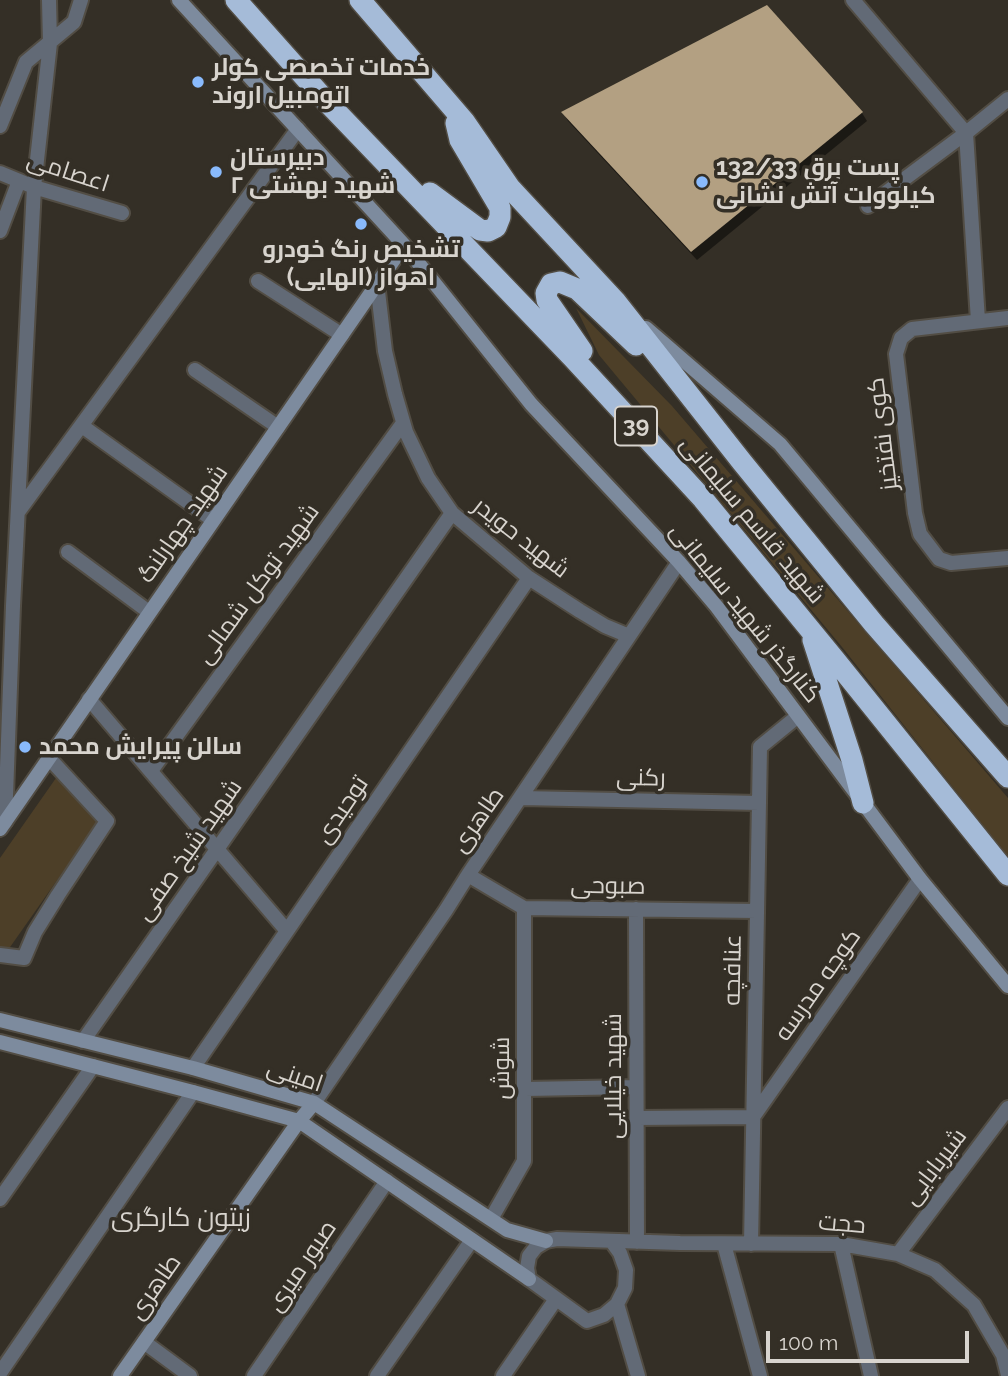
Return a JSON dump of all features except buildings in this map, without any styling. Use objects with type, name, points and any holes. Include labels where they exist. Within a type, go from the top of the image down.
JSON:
[{"type":"highway","name":"شهید قاسم سلیمانی","points":[[236,0],[326,101],[573,358],[703,499],[1008,875]]},
{"type":"highway","name":"شهید قاسم سلیمانی","points":[[360,0],[464,121],[510,188],[616,302],[874,624],[1008,777]]},
{"type":"highway","points":[[358,134],[441,202],[480,230],[488,231],[496,227],[500,208],[460,140],[451,105]]},
{"type":"highway","points":[[624,413],[547,300],[546,293],[551,284],[560,282],[577,289],[686,392]]},
{"type":"highway","points":[[809,628],[852,760],[863,803]]},
{"type":"street","points":[[2,825],[7,604],[18,513],[34,187],[50,43],[49,0]]},
{"type":"street","points":[[0,126],[26,62],[74,22],[80,0]]},
{"type":"street","name":"کنارگذر شهید سلیمانی","points":[[179,0],[404,245],[531,404],[680,562],[717,607],[920,879],[1008,986]]},
{"type":"street","points":[[853,0],[966,133],[978,321]]},
{"type":"street","points":[[868,206],[1008,99]]},
{"type":"street","points":[[18,513],[298,129]]},
{"type":"street","name":"اعصامی","points":[[0,173],[34,187],[122,213]]},
{"type":"street","points":[[0,231],[19,181]]},
{"type":"street","name":"شهید چهارلنگ","points":[[2,825],[404,245]]},
{"type":"street","points":[[258,281],[342,335]]},
{"type":"street","name":"شهید حویدر","points":[[377,284],[386,351],[403,423],[429,478],[452,513],[529,578],[605,626],[629,636]]},
{"type":"street","points":[[616,302],[780,444],[1008,718]]},
{"type":"street","name":"کوی نفتخیز","points":[[1008,318],[912,329],[901,338],[896,354],[915,513],[920,534],[939,559],[951,563],[1008,558]]},
{"type":"street","points":[[195,370],[278,427]]},
{"type":"street","name":"شهید توکل شمالی","points":[[150,771],[403,423]]},
{"type":"street","points":[[82,426],[213,520]]},
{"type":"street","name":"شهید شیخ صفی","points":[[83,1041],[452,513]]},
{"type":"street","points":[[68,552],[149,612]]},
{"type":"street","name":"طاهری","points":[[120,1376],[440,920],[680,562]]},
{"type":"street","name":"توحیدی","points":[[193,1069],[529,578]]},
{"type":"street","points":[[89,699],[287,931]]},
{"type":"street","name":"عنافچه","points":[[751,1244],[760,747],[798,716]]},
{"type":"street","points":[[0,955],[24,958],[35,932],[107,821],[49,758]]},
{"type":"street","name":"رکنی","points":[[522,797],[759,803]]},
{"type":"street","name":"صبوحی","points":[[468,875],[524,908],[757,911]]},
{"type":"street","name":"کوچه مدرسه","points":[[753,1117],[920,879]]},
{"type":"street","name":"شوش","points":[[491,1219],[524,1161],[524,908]]},
{"type":"street","name":"شهید خیلایی","points":[[636,909],[637,1242]]},
{"type":"street","name":"امینی","points":[[0,1020],[314,1102],[507,1230],[546,1241]]},
{"type":"street","name":"امینی","points":[[0,1042],[299,1121],[529,1279]]},
{"type":"street","points":[[0,1199],[93,1066]]},
{"type":"street","points":[[525,1089],[636,1087]]},
{"type":"street","points":[[0,1373],[193,1092]]},
{"type":"street","name":"شیربابایی","points":[[898,1254],[1007,1111]]},
{"type":"street","points":[[637,1118],[753,1117]]},
{"type":"street","points":[[387,1181],[402,1160]]},
{"type":"street","name":"صبور میری","points":[[254,1376],[387,1181]]},
{"type":"street","points":[[557,1239],[612,1242],[626,1270],[625,1288],[617,1304],[604,1315],[587,1321],[529,1279],[529,1256],[536,1247],[546,1241],[557,1239]]},
{"type":"street","points":[[377,1376],[472,1240]]},
{"type":"street","name":"حجت","points":[[612,1242],[841,1244],[898,1254],[935,1270],[974,1305],[1003,1355],[1008,1375]]},
{"type":"street","points":[[724,1244],[760,1376]]},
{"type":"street","points":[[841,1244],[872,1376]]},
{"type":"street","points":[[503,1376],[556,1299]]},
{"type":"street","points":[[617,1304],[638,1376]]},
{"type":"street","points":[[144,1342],[190,1376]]},
{"type":"shaded area","points":[[576,308],[672,406],[1008,798],[1008,857],[842,647],[599,355]]},
{"type":"shaded area","points":[[56,778],[98,822],[8,950],[0,948],[0,858]]},
{"type":"place","name":"خدمات تخصصی کولر اتومبیل اروند","points":[[198,82]]},
{"type":"place","name":"دبیرستان شهید بهشتی ۲","points":[[216,172]]},
{"type":"place","name":"پست برق 132/33 کیلوولت آتش نشانی","points":[[702,182]]},
{"type":"place","name":"تشخیص رنگ خودرو اهواز (الهایی)","points":[[361,224]]},
{"type":"place","name":"سالن پیرایش محمد","points":[[25,747]]},
{"type":"district","name":"زیتون کارگری","points":[[181,1218]]}]
